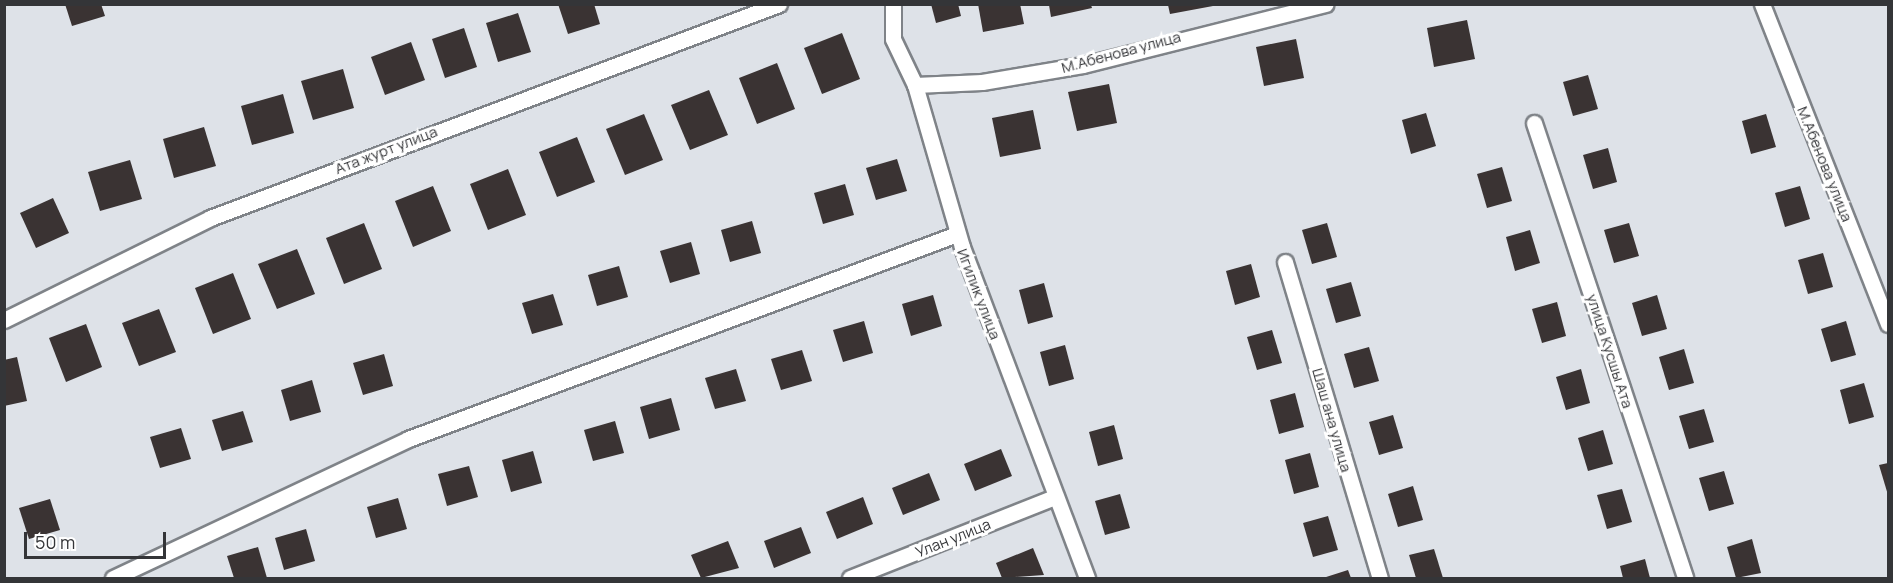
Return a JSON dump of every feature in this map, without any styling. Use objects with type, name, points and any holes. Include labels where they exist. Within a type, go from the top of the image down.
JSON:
[{"type":"street","name":"Ата журт улица","points":[[4,320],[210,218],[779,4]]},
{"type":"street","name":"Игилик улица","points":[[893,4],[893,39],[915,85],[957,234],[1087,579]]},
{"type":"street","name":"М.Абенова улица","points":[[915,85],[982,82],[1083,65],[1325,4]]},
{"type":"street","name":"М.Абенова улица","points":[[1762,4],[1888,324]]},
{"type":"street","name":"улица Кусшы Ата","points":[[1534,123],[1685,579]]},
{"type":"street","points":[[113,579],[408,439],[957,234]]},
{"type":"street","name":"Шаш ана улица","points":[[1285,262],[1380,579]]},
{"type":"street","name":"Улан улица","points":[[850,579],[1055,497]]},
{"type":"building","points":[[65,4],[101,4],[105,16],[72,26]]},
{"type":"building","points":[[558,4],[594,4],[600,24],[568,34]]},
{"type":"building","points":[[931,4],[958,4],[961,16],[936,23]]},
{"type":"building","points":[[978,4],[1020,4],[1024,24],[983,32]]},
{"type":"building","points":[[1049,5],[1091,5],[1092,8],[1051,17]]},
{"type":"building","points":[[1168,5],[1213,5],[1213,6],[1170,14]]},
{"type":"building","points":[[518,13],[531,52],[498,62],[486,23]]},
{"type":"building","points":[[1467,20],[1475,59],[1434,67],[1427,28]]},
{"type":"building","points":[[464,28],[477,67],[445,78],[432,39]]},
{"type":"building","points":[[842,33],[860,79],[822,94],[804,48]]},
{"type":"building","points":[[1296,39],[1304,78],[1264,86],[1256,47]]},
{"type":"building","points":[[411,42],[425,80],[385,95],[371,57]]},
{"type":"building","points":[[777,63],[795,109],[757,124],[739,78]]},
{"type":"building","points":[[343,69],[354,108],[313,120],[301,81]]},
{"type":"building","points":[[1588,75],[1598,109],[1573,116],[1563,82]]},
{"type":"building","points":[[1109,84],[1117,123],[1077,131],[1068,92]]},
{"type":"building","points":[[709,90],[728,135],[690,150],[671,105]]},
{"type":"building","points":[[283,94],[294,133],[252,145],[241,106]]},
{"type":"building","points":[[1033,110],[1041,149],[1000,157],[992,118]]},
{"type":"building","points":[[1426,113],[1436,146],[1411,154],[1402,120]]},
{"type":"building","points":[[644,114],[663,160],[625,175],[606,129]]},
{"type":"building","points":[[1766,114],[1776,147],[1751,154],[1742,121]]},
{"type":"building","points":[[204,127],[216,166],[174,178],[163,139]]},
{"type":"building","points":[[577,137],[595,182],[557,197],[539,152]]},
{"type":"building","points":[[1608,148],[1617,182],[1593,189],[1583,155]]},
{"type":"building","points":[[897,159],[907,191],[876,200],[866,168]]},
{"type":"building","points":[[130,160],[142,199],[100,211],[88,172]]},
{"type":"building","points":[[1502,167],[1512,201],[1487,208],[1477,174]]},
{"type":"building","points":[[508,169],[526,215],[488,230],[470,184]]},
{"type":"building","points":[[845,184],[854,215],[823,224],[814,193]]},
{"type":"building","points":[[433,186],[451,231],[413,247],[395,201]]},
{"type":"building","points":[[1800,186],[1810,219],[1785,227],[1775,193]]},
{"type":"building","points":[[53,198],[69,233],[36,248],[20,213]]},
{"type":"building","points":[[752,221],[761,253],[730,262],[721,230]]},
{"type":"building","points":[[364,223],[382,269],[344,284],[326,238]]},
{"type":"building","points":[[1327,223],[1337,257],[1312,264],[1302,230]]},
{"type":"building","points":[[1629,223],[1639,256],[1614,263],[1604,230]]},
{"type":"building","points":[[1530,230],[1540,263],[1515,271],[1506,237]]},
{"type":"building","points":[[691,242],[700,274],[670,283],[660,251]]},
{"type":"building","points":[[297,249],[315,294],[277,309],[258,264]]},
{"type":"building","points":[[1823,253],[1833,287],[1808,294],[1798,260]]},
{"type":"building","points":[[1251,264],[1260,297],[1235,305],[1226,271]]},
{"type":"building","points":[[619,266],[628,297],[597,306],[588,275]]},
{"type":"building","points":[[233,273],[251,319],[213,334],[195,288]]},
{"type":"building","points":[[1351,282],[1361,316],[1336,323],[1326,289]]},
{"type":"building","points":[[1044,283],[1053,317],[1028,324],[1019,290]]},
{"type":"building","points":[[553,294],[563,325],[532,334],[522,303]]},
{"type":"building","points":[[933,295],[942,326],[911,336],[902,304]]},
{"type":"building","points":[[1657,295],[1667,329],[1642,336],[1632,303]]},
{"type":"building","points":[[1557,302],[1566,336],[1542,343],[1532,309]]},
{"type":"building","points":[[159,309],[176,352],[139,366],[122,323]]},
{"type":"building","points":[[864,321],[873,353],[843,362],[833,330]]},
{"type":"building","points":[[1846,321],[1856,355],[1831,362],[1821,329]]},
{"type":"building","points":[[86,324],[102,367],[66,382],[49,338]]},
{"type":"building","points":[[1272,330],[1282,363],[1257,370],[1247,337]]},
{"type":"building","points":[[1065,345],[1074,379],[1049,386],[1040,352]]},
{"type":"building","points":[[1369,347],[1379,381],[1354,388],[1344,354]]},
{"type":"building","points":[[1684,349],[1694,383],[1669,390],[1659,357]]},
{"type":"building","points":[[802,350],[812,381],[781,390],[771,359]]},
{"type":"building","points":[[384,354],[393,386],[363,395],[353,363]]},
{"type":"building","points":[[17,357],[27,401],[4,406],[4,360]]},
{"type":"building","points":[[736,369],[746,401],[715,409],[705,378]]},
{"type":"building","points":[[1581,369],[1590,403],[1566,410],[1556,377]]},
{"type":"building","points":[[312,380],[321,412],[290,421],[281,390]]},
{"type":"building","points":[[1864,383],[1874,417],[1849,424],[1840,390]]},
{"type":"building","points":[[1295,393],[1304,427],[1279,434],[1270,400]]},
{"type":"building","points":[[671,398],[680,430],[649,439],[640,407]]},
{"type":"building","points":[[1704,409],[1714,442],[1689,449],[1679,416]]},
{"type":"building","points":[[243,411],[253,442],[222,451],[212,420]]},
{"type":"building","points":[[1393,415],[1403,448],[1379,455],[1369,422]]},
{"type":"building","points":[[615,421],[624,453],[593,461],[584,430]]},
{"type":"building","points":[[1114,425],[1123,459],[1098,466],[1089,432]]},
{"type":"building","points":[[181,428],[191,459],[160,468],[150,437]]},
{"type":"building","points":[[1603,430],[1613,464],[1588,471],[1578,438]]},
{"type":"building","points":[[1001,449],[1012,476],[975,491],[964,464]]},
{"type":"building","points":[[533,451],[542,483],[511,492],[502,460]]},
{"type":"building","points":[[1310,453],[1319,487],[1294,494],[1285,460]]},
{"type":"building","points":[[1888,463],[1888,495],[1879,465]]},
{"type":"building","points":[[469,466],[478,497],[447,506],[438,474]]},
{"type":"building","points":[[1724,471],[1734,504],[1709,511],[1699,478]]},
{"type":"building","points":[[929,473],[940,500],[903,515],[892,488]]},
{"type":"building","points":[[1413,486],[1423,520],[1398,527],[1388,494]]},
{"type":"building","points":[[1622,489],[1632,522],[1607,529],[1597,495]]},
{"type":"building","points":[[1120,494],[1130,528],[1105,535],[1095,501]]},
{"type":"building","points":[[863,497],[873,524],[837,539],[826,512]]},
{"type":"building","points":[[398,498],[407,529],[376,538],[367,507]]},
{"type":"building","points":[[50,499],[60,530],[29,539],[19,508]]},
{"type":"building","points":[[1328,516],[1338,550],[1313,557],[1303,523]]},
{"type":"building","points":[[801,527],[811,553],[774,568],[764,541]]},
{"type":"building","points":[[306,529],[315,561],[284,570],[275,538]]},
{"type":"building","points":[[1752,539],[1761,573],[1736,578],[1727,547]]},
{"type":"building","points":[[728,541],[739,568],[701,578],[691,555]]},
{"type":"building","points":[[258,547],[267,578],[234,578],[227,556]]},
{"type":"building","points":[[1033,548],[1044,575],[1002,578],[996,563]]},
{"type":"building","points":[[1434,549],[1443,578],[1416,578],[1409,555]]},
{"type":"building","points":[[1645,559],[1650,578],[1623,578],[1620,566]]},
{"type":"building","points":[[1348,570],[1351,578],[1323,578]]}]
